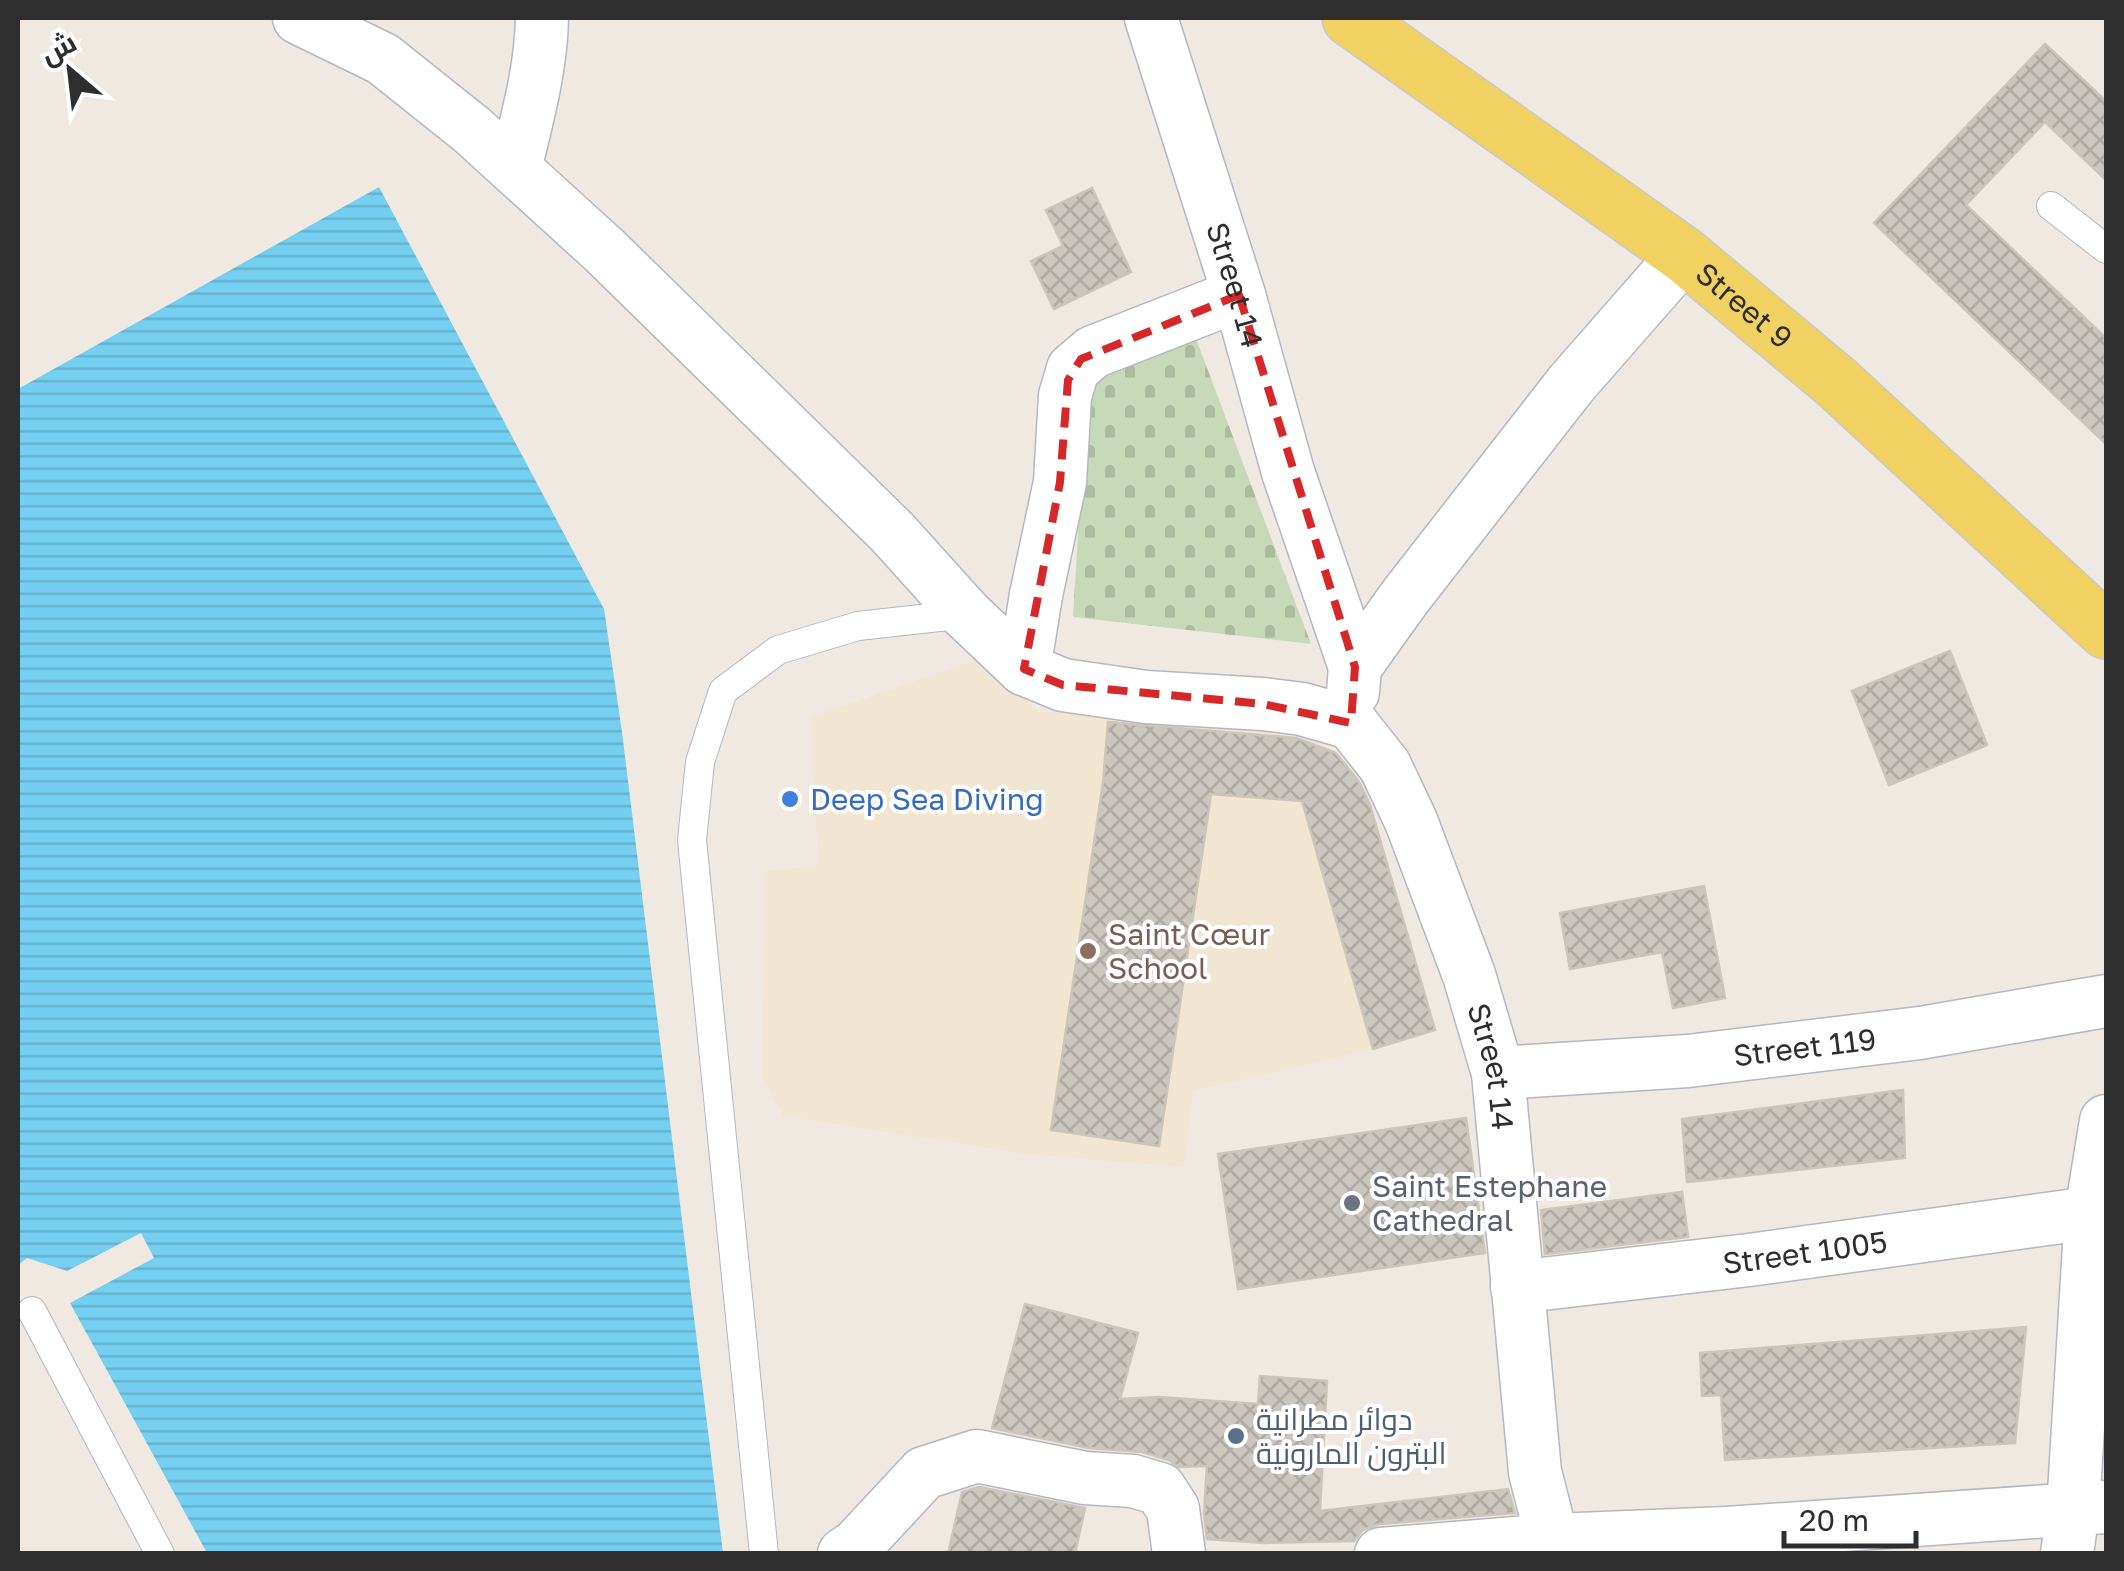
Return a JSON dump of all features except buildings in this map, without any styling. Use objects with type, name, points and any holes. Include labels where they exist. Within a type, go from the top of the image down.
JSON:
[{"type":"main road","name":"Street 9","points":[[1350,18],[1684,255],[1836,382],[2106,631]]},
{"type":"street","points":[[299,18],[383,60],[459,119],[604,250],[892,532],[966,614],[1024,668],[1063,685],[1302,709],[1351,723],[1354,667],[1571,384],[1684,255]]},
{"type":"street","points":[[516,169],[536,89],[542,18]]},
{"type":"street","name":"Street 14","points":[[1151,18],[1238,294],[1288,472],[1354,667]]},
{"type":"street","points":[[1024,668],[1060,482],[1065,396],[1073,369],[1093,352],[1238,294]]},
{"type":"street","name":"Street 14","points":[[1351,723],[1385,766],[1412,821],[1469,975],[1498,1073],[1535,1472],[1555,1547]]},
{"type":"street","name":"Street 119","points":[[1498,1073],[1688,1061],[1920,1034],[2106,1001]]},
{"type":"street","points":[[1381,1554],[1555,1547],[1727,1532],[2082,1524],[2091,1213],[2106,1121]]},
{"type":"street","name":"Street 1005","points":[[1517,1286],[1748,1260],[2091,1213]]},
{"type":"street","points":[[844,1554],[924,1473],[977,1456],[1085,1478],[1150,1484],[1160,1489],[1173,1509],[1178,1554]]},
{"type":"lane","points":[[2051,206],[2106,249]]},
{"type":"lane","points":[[764,1554],[692,840],[700,762],[723,692],[778,650],[858,626],[966,614]]},
{"type":"lane","points":[[32,1311],[160,1554]]},
{"type":"highlighted area","points":[[1239,295],[1355,667],[1351,723],[1263,704],[1063,685],[1024,669],[1060,482],[1068,380],[1081,359]]},
{"type":"shaded area","name":"Saint Cœur School","points":[[975,660],[1039,711],[1308,734],[1338,754],[1364,782],[1435,1030],[1373,1049],[1193,1091],[1183,1167],[1028,1154],[784,1116],[762,1077],[766,871],[818,866],[812,717]]},
{"type":"green space","points":[[1195,336],[1311,644],[1073,617],[1085,420],[1100,372]]},
{"type":"water","points":[[379,187],[604,609],[723,1553],[207,1553],[70,1303],[154,1258],[141,1233],[67,1271],[27,1258],[18,1265],[18,389]]},
{"type":"place","name":"Deep Sea Diving","points":[[790,799]]},
{"type":"place","name":"Saint Cœur School","points":[[1088,951]]},
{"type":"place","name":"Saint Estephane Cathedral","points":[[1352,1203]]},
{"type":"place","name":"دوائر مطرانية البترون المارونية","points":[[1236,1436]]}]
